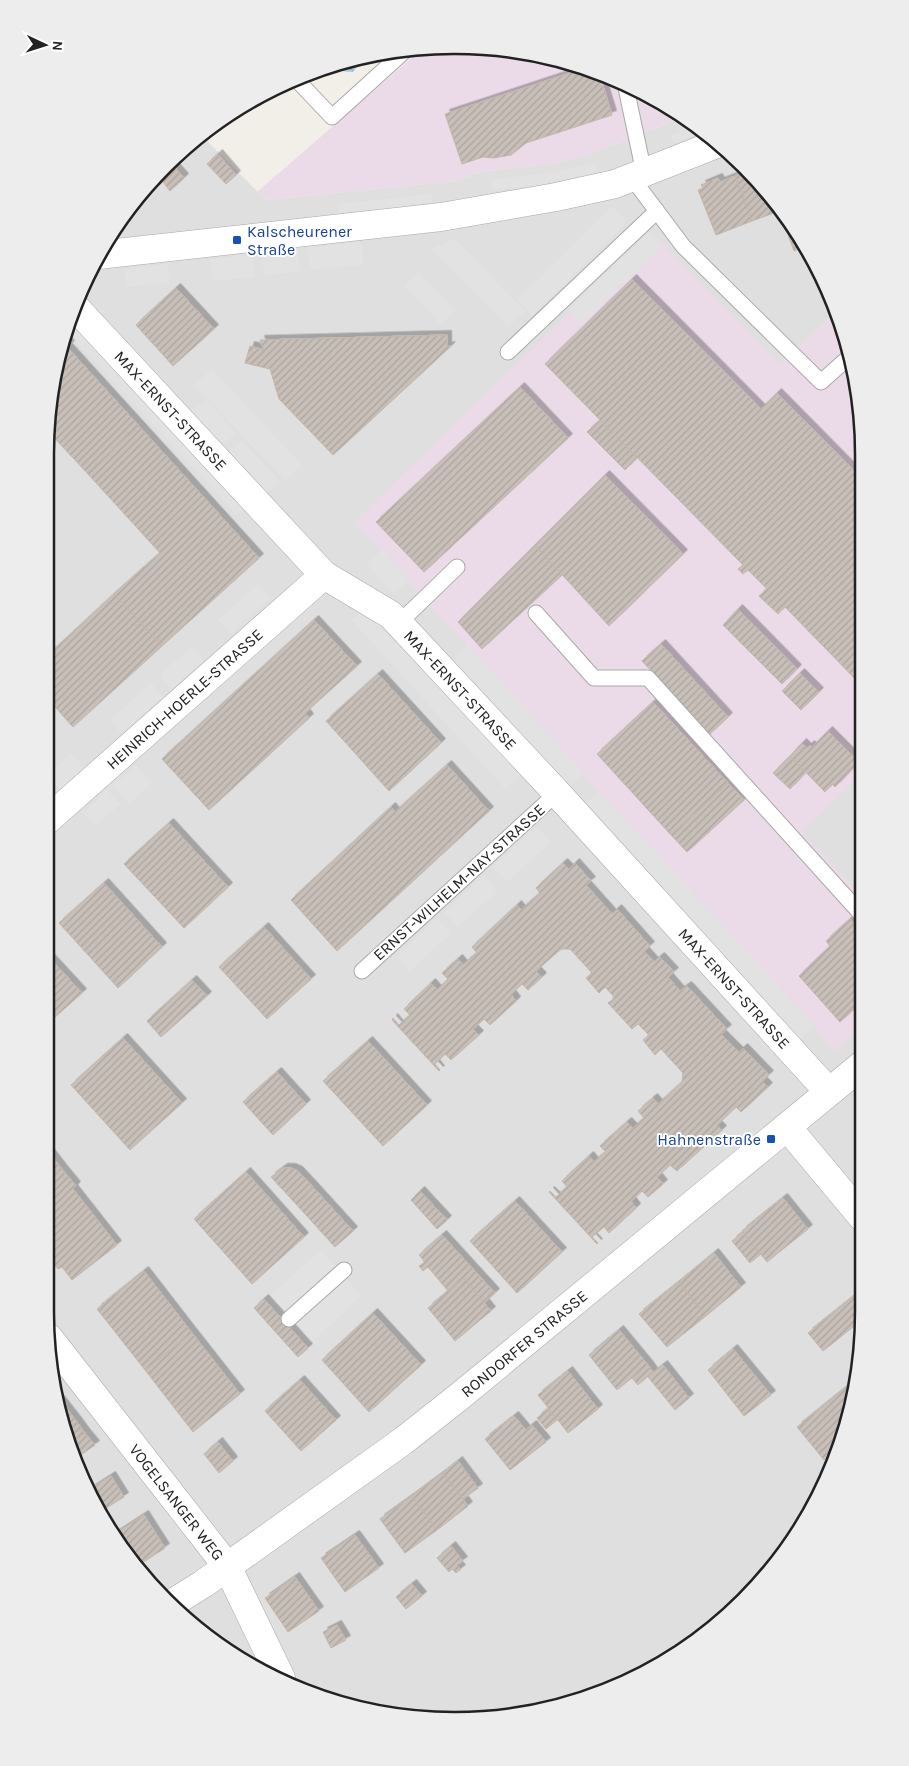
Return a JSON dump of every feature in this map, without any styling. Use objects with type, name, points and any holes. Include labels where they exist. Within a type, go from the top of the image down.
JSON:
[{"type":"street","points":[[107,254],[441,217],[556,198],[614,184],[710,146]]},
{"type":"street","name":"MAX-ERNST-STRASSE","points":[[80,313],[324,575],[391,615],[557,793],[829,1092]]},
{"type":"street","name":"HEINRICH-HOERLE-STRASSE","points":[[54,815],[324,575]]},
{"type":"street","name":"RONDORFER STRASSE","points":[[176,1600],[203,1584],[403,1441],[855,1071]]},
{"type":"street","points":[[787,1127],[855,1208]]},
{"type":"street","name":"VOGELSANGER WEG","points":[[56,1347],[227,1566],[278,1671]]},
{"type":"lane","points":[[301,84],[332,117],[397,58]]},
{"type":"lane","points":[[626,92],[638,175],[657,211],[683,246],[821,382],[844,361]]},
{"type":"lane","points":[[508,352],[657,211]]},
{"type":"lane","points":[[399,624],[457,567]]},
{"type":"lane","points":[[536,613],[594,678],[648,678],[855,907]]},
{"type":"lane","name":"ERNST-WILHELM-NAY-STRASSE","points":[[362,971],[557,793]]},
{"type":"lane","points":[[290,1319],[344,1270]]},
{"type":"shaded area","points":[[481,55],[533,61],[558,67],[608,84],[655,107],[676,120],[593,153],[556,163],[480,172],[457,181],[266,200],[257,192],[414,56]]},
{"type":"shaded area","points":[[676,120],[719,153],[756,190],[802,254],[825,301],[842,351],[848,376],[852,402],[855,454],[855,1311],[852,1364],[848,1390],[834,1440],[825,1465],[802,1512],[756,1576],[719,1613],[655,1659],[608,1682],[558,1699],[533,1705],[481,1711],[454,1712],[402,1709],[351,1699],[301,1682],[254,1659],[190,1613],[153,1576],[107,1512],[84,1465],[67,1415],[57,1364],[54,1311],[54,454],[57,402],[61,376],[75,326],[84,301],[107,254],[153,190],[190,153],[206,140],[266,200],[457,181],[480,172],[556,163],[593,153]]},
{"type":"shaded area","points":[[687,129],[695,135],[674,143],[671,135]]},
{"type":"shaded area","points":[[596,162],[598,172],[533,186],[492,190],[490,180],[562,171]]},
{"type":"shaded area","points":[[432,194],[432,203],[338,213],[337,204]]},
{"type":"shaded area","points":[[612,206],[627,222],[532,316],[517,300]]},
{"type":"shaded area","points":[[649,232],[662,246],[581,324],[568,310]]},
{"type":"shaded area","points":[[652,233],[780,365],[831,316],[848,376],[854,428],[855,781],[802,832],[855,889],[855,1033],[835,1051],[354,522]]},
{"type":"shaded area","points":[[455,239],[525,311],[508,327],[431,249]]},
{"type":"shaded area","points":[[361,242],[363,264],[310,270],[307,248]]},
{"type":"shaded area","points":[[298,249],[300,272],[264,275],[262,253]]},
{"type":"shaded area","points":[[253,255],[255,277],[212,281],[210,259]]},
{"type":"shaded area","points":[[168,264],[170,282],[126,287],[124,269]]},
{"type":"shaded area","points":[[419,272],[456,310],[441,325],[404,286]]},
{"type":"shaded area","points":[[77,320],[248,505],[237,515],[72,336]]},
{"type":"shaded area","points":[[212,369],[302,465],[285,481],[194,385]]},
{"type":"shaded area","points":[[206,399],[236,433],[221,447],[190,413]]},
{"type":"shaded area","points":[[242,440],[280,482],[265,495],[227,453]]},
{"type":"shaded area","points":[[382,550],[409,580],[394,594],[366,564]]},
{"type":"shaded area","points":[[258,584],[271,598],[231,634],[218,620]]},
{"type":"shaded area","points":[[369,604],[522,774],[505,789],[352,620]]},
{"type":"shaded area","points":[[468,645],[584,773],[568,788],[452,660]]},
{"type":"shaded area","points":[[192,646],[204,660],[171,689],[159,675]]},
{"type":"shaded area","points":[[151,683],[163,697],[122,734],[110,720]]},
{"type":"shaded area","points":[[71,753],[85,769],[61,790],[54,782],[54,769]]},
{"type":"shaded area","points":[[136,765],[152,783],[129,804],[113,786]]},
{"type":"shaded area","points":[[107,790],[120,804],[96,826],[83,813]]},
{"type":"shaded area","points":[[599,791],[815,1025],[799,1040],[584,805]]},
{"type":"shaded area","points":[[536,827],[551,842],[507,882],[493,867]]},
{"type":"shaded area","points":[[484,875],[498,891],[458,927],[444,912]]},
{"type":"shaded area","points":[[437,918],[451,933],[410,971],[396,956]]},
{"type":"shaded area","points":[[321,1250],[361,1296],[309,1345],[267,1298]]},
{"type":"water","points":[[358,65],[353,72],[339,71]]},
{"type":"building","points":[[573,72],[602,82],[612,115],[526,143],[511,155],[494,158],[483,157],[462,164],[445,114]]},
{"type":"building","points":[[218,154],[236,175],[226,184],[207,164]]},
{"type":"building","points":[[175,167],[184,178],[170,191],[163,182],[153,190]]},
{"type":"building","points":[[741,174],[774,213],[752,221],[735,176]]},
{"type":"building","points":[[735,176],[752,221],[716,235],[698,190],[703,188],[701,185],[718,178],[720,182]]},
{"type":"building","points":[[786,229],[799,249],[794,251]]},
{"type":"building","points":[[632,279],[761,409],[777,393],[855,472],[855,679],[785,607],[778,614],[759,596],[767,589],[748,570],[743,574],[738,569],[743,565],[545,364]]},
{"type":"building","points":[[176,288],[214,329],[173,366],[136,325]]},
{"type":"building","points":[[447,335],[447,347],[451,346],[333,455],[279,399],[270,369],[245,363],[250,346],[264,350],[260,340]]},
{"type":"building","points":[[68,348],[139,426],[87,473],[55,438],[57,402]]},
{"type":"building","points":[[520,387],[568,438],[424,572],[376,522]]},
{"type":"building","points":[[600,420],[637,458],[625,470],[587,432]]},
{"type":"building","points":[[139,426],[259,558],[162,646],[114,594],[160,553],[87,473]]},
{"type":"building","points":[[605,475],[683,554],[609,626],[535,545]]},
{"type":"building","points":[[535,545],[562,575],[482,649],[458,622]]},
{"type":"building","points":[[114,594],[162,646],[73,727],[54,706],[54,650]]},
{"type":"building","points":[[738,609],[797,669],[782,684],[723,625]]},
{"type":"building","points":[[314,620],[357,666],[305,713],[309,718],[209,810],[162,759]]},
{"type":"building","points":[[661,644],[728,717],[710,734],[642,661]]},
{"type":"building","points":[[800,673],[819,692],[801,710],[782,691]]},
{"type":"building","points":[[378,674],[441,743],[389,791],[326,721]]},
{"type":"building","points":[[653,702],[728,783],[671,835],[597,754]]},
{"type":"building","points":[[828,731],[855,758],[855,766],[835,787],[832,784],[825,792],[790,756],[802,743],[807,748],[810,745],[812,747]]},
{"type":"building","points":[[790,756],[805,773],[790,789],[773,773]]},
{"type":"building","points":[[447,765],[489,811],[337,951],[291,900],[391,807],[395,812]]},
{"type":"building","points":[[728,783],[744,800],[687,852],[671,835]]},
{"type":"building","points":[[169,823],[228,887],[184,928],[124,864]]},
{"type":"building","points":[[563,863],[569,869],[575,863],[591,881],[586,885],[612,914],[617,909],[650,946],[644,951],[654,962],[660,957],[674,972],[668,977],[680,991],[687,986],[727,1029],[721,1034],[739,1052],[743,1048],[769,1075],[762,1081],[768,1087],[741,1112],[736,1107],[717,1125],[722,1130],[677,1171],[670,1165],[657,1177],[663,1184],[648,1197],[642,1191],[631,1201],[636,1208],[609,1233],[604,1227],[592,1237],[597,1244],[549,1192],[556,1197],[567,1187],[562,1181],[589,1156],[594,1162],[606,1152],[600,1146],[627,1122],[633,1128],[644,1118],[638,1111],[653,1098],[658,1104],[682,1082],[683,1073],[661,1049],[655,1055],[643,1040],[649,1035],[638,1024],[632,1029],[608,1003],[615,998],[605,987],[599,993],[586,978],[592,973],[570,949],[561,949],[536,971],[542,977],[528,990],[522,984],[511,994],[516,1001],[490,1025],[484,1019],[473,1029],[479,1035],[451,1060],[445,1054],[435,1064],[439,1071],[392,1020],[393,1018],[399,1025],[410,1015],[404,1009],[431,983],[437,990],[448,979],[442,973],[458,959],[463,965],[477,953],[472,947],[517,905],[521,910],[540,893],[536,888]]},
{"type":"building","points":[[104,883],[162,947],[118,988],[59,923]]},
{"type":"building","points":[[850,919],[855,924],[855,1008],[840,1022],[799,976],[830,946],[826,941]]},
{"type":"building","points":[[264,927],[311,979],[267,1019],[219,967]]},
{"type":"building","points":[[54,963],[82,993],[54,1018]]},
{"type":"building","points":[[192,980],[207,996],[161,1037],[147,1021]]},
{"type":"building","points":[[123,1038],[182,1103],[130,1150],[71,1085]]},
{"type":"building","points":[[368,1041],[427,1105],[383,1146],[323,1081]]},
{"type":"building","points":[[277,1072],[306,1104],[273,1135],[243,1102]]},
{"type":"building","points":[[54,1159],[62,1169],[54,1175]]},
{"type":"building","points":[[283,1168],[291,1168],[298,1171],[313,1187],[295,1203],[271,1177]]},
{"type":"building","points":[[62,1169],[76,1186],[73,1189],[117,1245],[72,1280],[62,1267],[58,1269],[54,1264],[54,1175]]},
{"type":"building","points":[[246,1172],[304,1237],[252,1284],[194,1219]]},
{"type":"building","points":[[313,1187],[353,1231],[335,1247],[295,1203]]},
{"type":"building","points":[[420,1191],[447,1220],[437,1229],[411,1200]]},
{"type":"building","points":[[783,1198],[808,1229],[767,1262],[742,1231]]},
{"type":"building","points":[[515,1201],[562,1252],[517,1293],[470,1241]]},
{"type":"building","points":[[743,1232],[761,1254],[750,1263],[732,1241]]},
{"type":"building","points":[[442,1235],[495,1293],[484,1303],[464,1278],[448,1291],[428,1267],[423,1271],[419,1266],[425,1262],[419,1255]]},
{"type":"building","points":[[714,1253],[741,1287],[706,1316],[679,1282]]},
{"type":"building","points":[[144,1271],[192,1333],[145,1370],[97,1309]]},
{"type":"building","points":[[464,1278],[491,1311],[455,1341],[428,1308]]},
{"type":"building","points":[[679,1282],[706,1316],[667,1347],[639,1314]]},
{"type":"building","points":[[855,1295],[854,1326],[823,1351],[808,1333]]},
{"type":"building","points":[[264,1299],[308,1348],[298,1357],[254,1308]]},
{"type":"building","points":[[373,1313],[421,1365],[369,1412],[322,1360]]},
{"type":"building","points":[[619,1330],[648,1365],[617,1390],[589,1355]]},
{"type":"building","points":[[192,1333],[240,1394],[193,1432],[145,1370]]},
{"type":"building","points":[[733,1349],[771,1395],[744,1416],[708,1370]]},
{"type":"building","points":[[648,1365],[653,1372],[638,1385],[632,1378]]},
{"type":"building","points":[[663,1365],[689,1398],[675,1410],[648,1377]]},
{"type":"building","points":[[568,1371],[598,1409],[568,1433],[538,1395]]},
{"type":"building","points":[[300,1380],[336,1420],[301,1451],[265,1411]]},
{"type":"building","points":[[849,1385],[834,1440],[828,1456],[824,1460],[797,1427]]},
{"type":"building","points":[[65,1407],[77,1422],[71,1427]]},
{"type":"building","points":[[548,1409],[557,1420],[546,1429],[537,1418]]},
{"type":"building","points":[[514,1416],[526,1430],[532,1425],[546,1442],[510,1470],[485,1439]]},
{"type":"building","points":[[77,1422],[85,1433],[75,1440],[71,1427]]},
{"type":"building","points":[[85,1433],[95,1445],[80,1455],[75,1440]]},
{"type":"building","points":[[218,1442],[233,1461],[219,1473],[204,1454]]},
{"type":"building","points":[[458,1461],[478,1488],[463,1499],[443,1473]]},
{"type":"building","points":[[443,1473],[468,1506],[437,1530],[412,1496]]},
{"type":"building","points":[[111,1476],[124,1497],[105,1509],[94,1487]]},
{"type":"building","points":[[412,1496],[437,1530],[405,1553],[380,1519]]},
{"type":"building","points":[[144,1515],[165,1548],[143,1563],[119,1531]]},
{"type":"building","points":[[355,1535],[379,1568],[345,1592],[321,1558]]},
{"type":"building","points":[[451,1546],[463,1561],[457,1565],[461,1569],[456,1573],[452,1569],[449,1572],[437,1558]]},
{"type":"building","points":[[295,1577],[319,1611],[288,1632],[265,1598]]},
{"type":"building","points":[[412,1584],[422,1596],[406,1609],[396,1597]]},
{"type":"building","points":[[337,1625],[346,1640],[331,1648],[323,1632]]},
{"type":"place","name":"Kalscheurener Straße","points":[[237,240]]},
{"type":"place","name":"Hahnenstraße","points":[[771,1139]]}]
